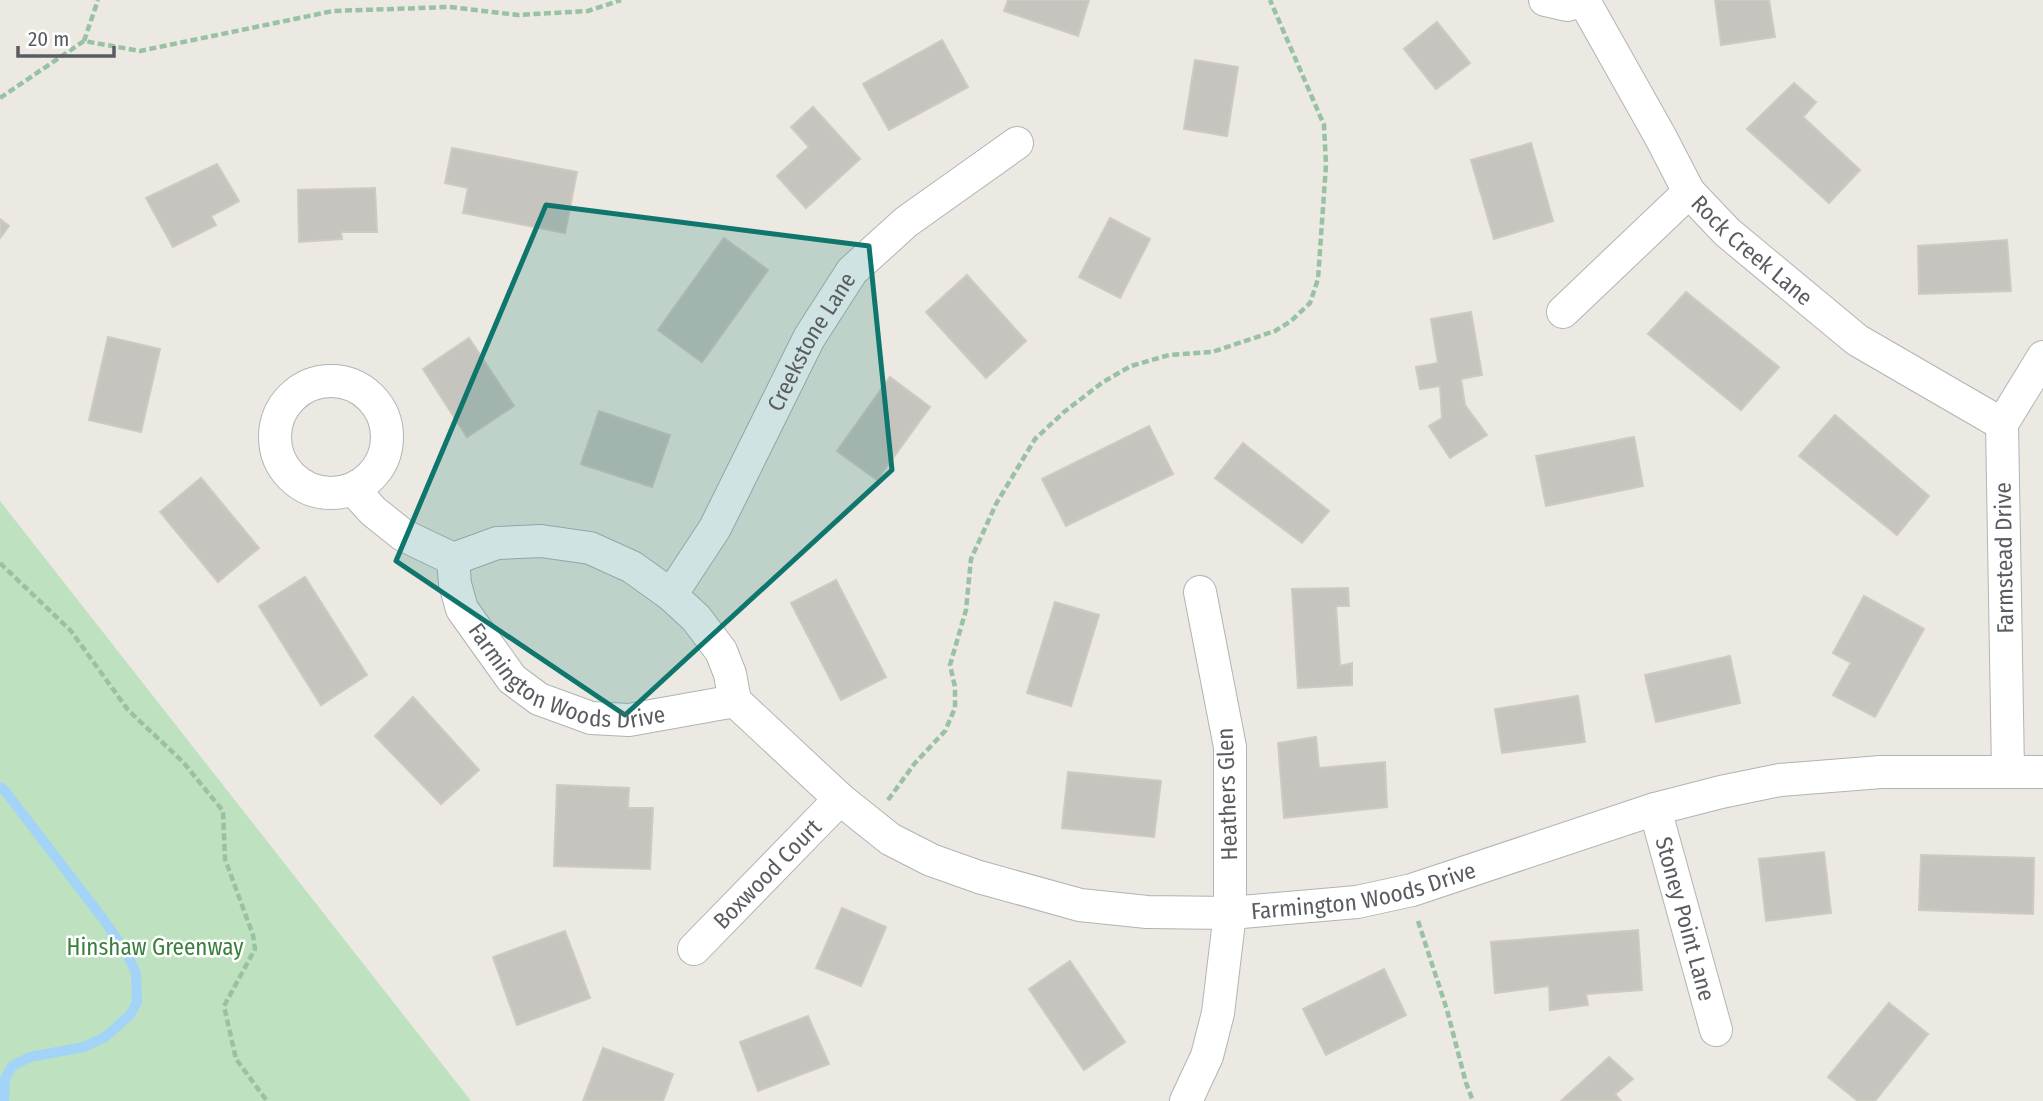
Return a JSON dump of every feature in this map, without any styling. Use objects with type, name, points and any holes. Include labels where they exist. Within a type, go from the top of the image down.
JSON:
[{"type":"street","name":"Rock Creek Lane","points":[[1545,0],[1567,5],[1585,1],[1689,192],[1727,232],[1857,340],[2002,425]]},
{"type":"street","name":"Creekstone Lane","points":[[671,595],[715,528],[809,338],[852,271],[906,222],[1017,143]]},
{"type":"street","points":[[1563,312],[1689,192]]},
{"type":"street","points":[[2002,425],[2043,357]]},
{"type":"street","name":"Farmstead Drive","points":[[2002,425],[2008,771]]},
{"type":"street","points":[[353,489],[373,511],[403,535],[453,559],[497,543],[541,541],[590,548],[632,567],[671,595],[696,618],[721,651],[730,674],[735,701]]},
{"type":"street","name":"Farmington Woods Drive","points":[[453,559],[462,609],[512,679],[539,699],[592,718],[629,720],[735,701],[840,799],[890,839],[931,860],[1003,885],[1080,905],[1147,912],[1230,913],[1357,902],[1412,890],[1655,809],[1780,780],[1881,772],[2043,772]]},
{"type":"street","name":"Heathers Glen","points":[[1186,1101],[1207,1056],[1218,1013],[1230,913],[1230,747],[1200,592]]},
{"type":"street","name":"Boxwood Court","points":[[695,949],[840,799]]},
{"type":"street","name":"Stoney Point Lane","points":[[1655,809],[1716,1030]]},
{"type":"path","points":[[0,98],[84,41],[98,0]]},
{"type":"path","points":[[84,41],[140,51],[333,11],[450,7],[518,15],[588,11],[621,0]]},
{"type":"path","points":[[872,824],[915,763],[946,731],[955,708],[955,687],[950,665],[966,610],[971,559],[996,504],[1035,439],[1102,382],[1131,366],[1169,355],[1212,352],[1275,331],[1310,303],[1318,279],[1326,165],[1324,125],[1270,0]]},
{"type":"path","points":[[0,563],[71,631],[128,710],[183,762],[223,811],[225,859],[253,935],[255,949],[223,1006],[236,1059],[267,1101]]},
{"type":"path","points":[[1412,890],[1418,920],[1473,1101]]},
{"type":"highlighted area","points":[[546,205],[869,246],[892,470],[625,715],[396,561]]},
{"type":"green space","name":"Hinshaw Greenway","points":[[0,501],[471,1101],[0,1101]]},
{"type":"building","points":[[1008,0],[1089,0],[1078,36],[1004,11]]},
{"type":"building","points":[[1715,0],[1769,0],[1775,37],[1721,45]]},
{"type":"building","points":[[1437,22],[1470,63],[1436,89],[1404,49]]},
{"type":"building","points":[[942,40],[968,87],[889,130],[863,84]]},
{"type":"building","points":[[1195,60],[1238,67],[1227,136],[1184,129]]},
{"type":"building","points":[[1794,83],[1816,102],[1803,117],[1860,170],[1829,203],[1747,129]]},
{"type":"building","points":[[813,107],[860,159],[806,208],[777,176],[809,147],[791,127]]},
{"type":"building","points":[[1531,143],[1553,221],[1494,239],[1471,160]]},
{"type":"building","points":[[452,148],[577,172],[565,233],[463,213],[468,188],[445,183]]},
{"type":"building","points":[[217,164],[239,201],[211,216],[216,225],[173,247],[146,198]]},
{"type":"building","points":[[375,188],[377,232],[341,232],[342,239],[299,242],[298,190]]},
{"type":"building","points":[[1110,218],[1150,239],[1120,298],[1079,277]]},
{"type":"building","points":[[0,219],[9,226],[0,238]]},
{"type":"building","points":[[724,238],[768,270],[702,362],[658,330]]},
{"type":"building","points":[[2007,240],[2011,291],[1919,294],[1918,246]]},
{"type":"building","points":[[967,275],[1026,341],[986,378],[926,312]]},
{"type":"building","points":[[1686,292],[1779,367],[1741,410],[1648,334]]},
{"type":"building","points":[[1471,312],[1482,375],[1461,379],[1465,405],[1487,435],[1450,458],[1429,426],[1442,418],[1440,386],[1420,389],[1416,367],[1438,363],[1431,319]]},
{"type":"building","points":[[108,337],[160,349],[141,432],[89,420]]},
{"type":"building","points":[[469,338],[514,406],[467,437],[423,369]]},
{"type":"building","points":[[890,377],[930,407],[877,480],[837,451]]},
{"type":"building","points":[[599,411],[670,435],[652,487],[581,464]]},
{"type":"building","points":[[1835,415],[1929,496],[1897,535],[1799,456]]},
{"type":"building","points":[[1149,426],[1173,474],[1066,526],[1042,479]]},
{"type":"building","points":[[1634,437],[1643,486],[1546,506],[1536,456]]},
{"type":"building","points":[[1243,443],[1329,511],[1302,543],[1215,478]]},
{"type":"building","points":[[201,478],[259,548],[218,582],[160,512]]},
{"type":"building","points":[[305,577],[367,675],[321,705],[259,606]]},
{"type":"building","points":[[836,580],[886,677],[841,700],[791,603]]},
{"type":"building","points":[[1348,588],[1349,606],[1336,606],[1340,666],[1352,663],[1352,685],[1298,688],[1292,589]]},
{"type":"building","points":[[1864,596],[1924,629],[1875,717],[1833,695],[1851,663],[1833,653]]},
{"type":"building","points":[[1055,602],[1099,615],[1071,706],[1027,693]]},
{"type":"building","points":[[1730,656],[1740,703],[1656,722],[1645,675]]},
{"type":"building","points":[[1578,696],[1585,742],[1502,753],[1495,709]]},
{"type":"building","points":[[413,697],[479,770],[441,804],[375,736]]},
{"type":"building","points":[[1316,737],[1319,768],[1385,762],[1387,807],[1284,818],[1278,743]]},
{"type":"building","points":[[1068,772],[1161,781],[1154,837],[1062,828]]},
{"type":"building","points":[[557,785],[629,788],[628,808],[653,808],[650,869],[554,866]]},
{"type":"building","points":[[1824,852],[1831,913],[1766,921],[1759,859]]},
{"type":"building","points":[[1921,855],[2034,858],[2033,914],[1919,910]]},
{"type":"building","points":[[842,908],[886,927],[861,986],[816,968]]},
{"type":"building","points":[[1638,930],[1642,990],[1586,994],[1588,1005],[1550,1010],[1549,986],[1495,993],[1491,942]]},
{"type":"building","points":[[565,931],[590,998],[517,1025],[493,957]]},
{"type":"building","points":[[1070,961],[1125,1042],[1084,1070],[1029,989]]},
{"type":"building","points":[[1384,969],[1406,1015],[1326,1055],[1303,1009]]},
{"type":"building","points":[[1889,1003],[1928,1034],[1875,1101],[1858,1101],[1828,1077]]},
{"type":"building","points":[[808,1016],[829,1064],[758,1091],[740,1042]]},
{"type":"building","points":[[603,1048],[673,1074],[663,1101],[583,1101]]},
{"type":"building","points":[[1609,1057],[1633,1079],[1615,1094],[1621,1101],[1561,1101]]},
{"type":"waterway","points":[[0,787],[104,920],[127,954],[136,973],[137,1002],[130,1015],[105,1037],[84,1047],[30,1057],[12,1066],[5,1079],[4,1101]]}]
